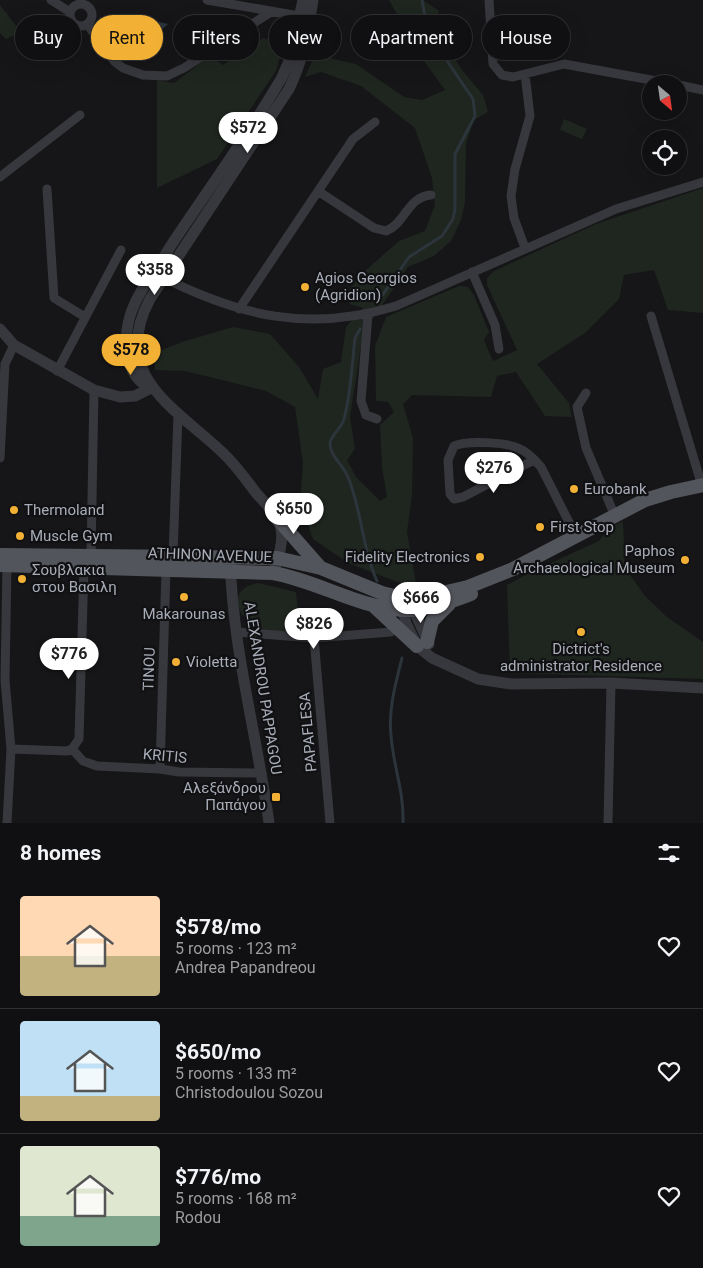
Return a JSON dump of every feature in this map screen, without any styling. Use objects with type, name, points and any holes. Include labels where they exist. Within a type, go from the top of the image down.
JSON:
[{"type":"main road","points":[[406,603],[455,591],[510,570],[658,495],[702,485]]},
{"type":"main road","points":[[275,516],[321,568]]},
{"type":"main road","name":"ATHINON AVENUE","points":[[2,561],[87,561],[174,556],[231,564],[274,573],[310,582],[372,605],[406,603]]},
{"type":"main road","name":"ATHINON AVENUE","points":[[87,561],[166,570],[277,558],[321,568],[406,603]]},
{"type":"main road","points":[[372,605],[422,644],[432,621],[454,601],[482,589],[510,570]]},
{"type":"main road","points":[[406,603],[454,601]]},
{"type":"street","points":[[51,0],[70,12]]},
{"type":"street","points":[[207,0],[291,15]]},
{"type":"street","points":[[303,0],[305,15]]},
{"type":"street","points":[[306,15],[313,0]]},
{"type":"street","points":[[489,0],[495,69],[507,76],[525,74],[564,64],[642,78]]},
{"type":"street","points":[[83,2],[91,11],[92,17],[87,24],[76,25],[71,21],[70,12],[74,6],[83,2]]},
{"type":"street","points":[[87,24],[110,55],[123,68],[143,75],[167,76],[184,68],[271,12]]},
{"type":"street","points":[[274,573],[281,534],[275,516],[225,454],[151,388],[141,383],[131,369],[127,338],[132,312],[154,273],[281,79],[290,60]]},
{"type":"street","points":[[151,388],[141,367],[138,354],[139,336],[146,306],[290,89],[300,67],[301,60]]},
{"type":"street","points":[[525,74],[530,116],[515,169],[511,196],[514,218],[525,248]]},
{"type":"street","points":[[688,87],[703,90]]},
{"type":"street","points":[[0,177],[80,116]]},
{"type":"street","points":[[239,308],[353,139],[375,122]]},
{"type":"street","points":[[154,273],[214,302],[283,318],[310,319],[368,314],[396,306],[629,204],[703,182]]},
{"type":"street","points":[[47,189],[54,298],[85,317]]},
{"type":"street","points":[[318,191],[374,228],[386,230],[397,224],[416,199],[431,195]]},
{"type":"street","points":[[57,371],[121,250]]},
{"type":"street","points":[[472,272],[495,325],[498,349]]},
{"type":"street","points":[[368,314],[361,401],[366,415],[377,419]]},
{"type":"street","points":[[651,316],[702,485]]},
{"type":"street","points":[[0,329],[14,345],[57,371],[94,390],[120,397],[135,396],[151,388]]},
{"type":"street","points":[[0,458],[4,364],[14,345]]},
{"type":"street","points":[[11,749],[60,751],[72,749],[79,739],[94,390]]},
{"type":"street","points":[[586,393],[578,407],[586,448],[615,516]]},
{"type":"street","points":[[174,556],[178,414]]},
{"type":"street","points":[[534,460],[458,499],[450,494],[448,460],[451,449],[459,444],[511,446],[520,449],[534,460],[546,475],[576,536]]},
{"type":"street","points":[[2,561],[5,737],[11,749],[7,823]]},
{"type":"street","name":"ALEXANDROU PAPPAGOU","points":[[231,564],[236,632],[262,773],[269,823]]},
{"type":"street","name":"TINOU","points":[[160,769],[166,570]]},
{"type":"street","points":[[406,603],[422,644],[438,661],[472,677],[494,683],[611,683],[703,688]]},
{"type":"street","points":[[236,632],[314,638],[391,632]]},
{"type":"street","name":"PAPAFLESA","points":[[314,638],[330,823]]},
{"type":"street","points":[[608,823],[611,683]]},
{"type":"street","name":"KRITIS","points":[[72,749],[82,761],[97,766],[160,769],[179,772],[262,773]]},
{"type":"shaded area","points":[[389,0],[423,0],[439,11],[438,15],[397,15]]},
{"type":"shaded area","points":[[0,5],[15,24],[15,35],[6,39],[0,33]]},
{"type":"shaded area","points":[[263,38],[269,39],[269,60],[279,60],[276,71],[217,159],[157,188],[157,80],[174,83],[205,60],[216,60],[223,65],[230,60],[259,60],[259,41]]},
{"type":"shaded area","points":[[313,60],[338,60],[356,64],[404,97],[422,100],[445,90],[423,60],[456,60],[483,95],[488,112],[474,120],[466,143],[465,202],[461,220],[451,241],[434,256],[408,267],[363,333],[350,417],[355,449],[347,460],[356,477],[380,501],[387,497],[382,467],[380,425],[394,412],[388,402],[376,401],[375,346],[386,317],[459,286],[468,287],[474,295],[489,332],[484,340],[493,361],[517,350],[487,285],[487,278],[494,271],[596,224],[703,188],[703,313],[668,310],[654,270],[624,275],[619,299],[585,333],[537,364],[569,403],[572,417],[545,416],[516,372],[497,376],[491,397],[412,395],[403,404],[413,438],[412,496],[407,532],[416,584],[400,583],[348,563],[313,539],[300,504],[303,463],[295,407],[266,391],[185,371],[155,370],[154,353],[182,342],[233,327],[270,334],[299,367],[318,399],[323,369],[341,362],[346,327],[363,308],[350,304],[346,293],[366,270],[399,241],[425,231],[435,205],[432,178],[415,128],[361,86],[321,72],[305,77]]},
{"type":"shaded area","points":[[564,119],[587,129],[582,139],[560,130]]},
{"type":"shaded area","points":[[623,521],[625,568],[645,596],[667,617],[703,642],[703,679],[510,673],[507,585],[599,541],[609,528]]},
{"type":"shaded area","points":[[258,583],[296,592],[300,631],[269,631],[248,621],[238,606],[238,599],[241,592],[247,586]]},
{"type":"waterway","points":[[377,303],[409,257],[442,236],[453,219],[455,209],[455,154],[475,116],[473,99],[428,33],[422,0]]},
{"type":"waterway","points":[[360,329],[355,338],[350,389],[344,419],[331,438],[330,444],[332,453],[346,473],[353,490],[368,556],[377,581]]},
{"type":"waterway","points":[[402,658],[393,696],[390,725],[402,800],[403,823]]},
{"type":"place","name":"Agios Georgios (Agridion)","points":[[305,287]]},
{"type":"place","name":"Eurobank","points":[[574,489]]},
{"type":"place","name":"Thermoland","points":[[14,510]]},
{"type":"place","name":"First Stop","points":[[540,527]]},
{"type":"place","name":"Muscle Gym","points":[[20,536]]},
{"type":"place","name":"Fidelity Electronics","points":[[480,557]]},
{"type":"place","name":"Paphos Archaeological Museum","points":[[685,560]]},
{"type":"place","name":"Σουβλακια στου Βασιλη","points":[[22,579]]},
{"type":"place","name":"Makarounas","points":[[184,597]]},
{"type":"place","name":"Dictrict's administrator Residence","points":[[581,632]]},
{"type":"place","name":"Violetta","points":[[176,662]]},
{"type":"place","name":"Αλεξάνδρου Παπάγου","points":[[276,797]]}]
